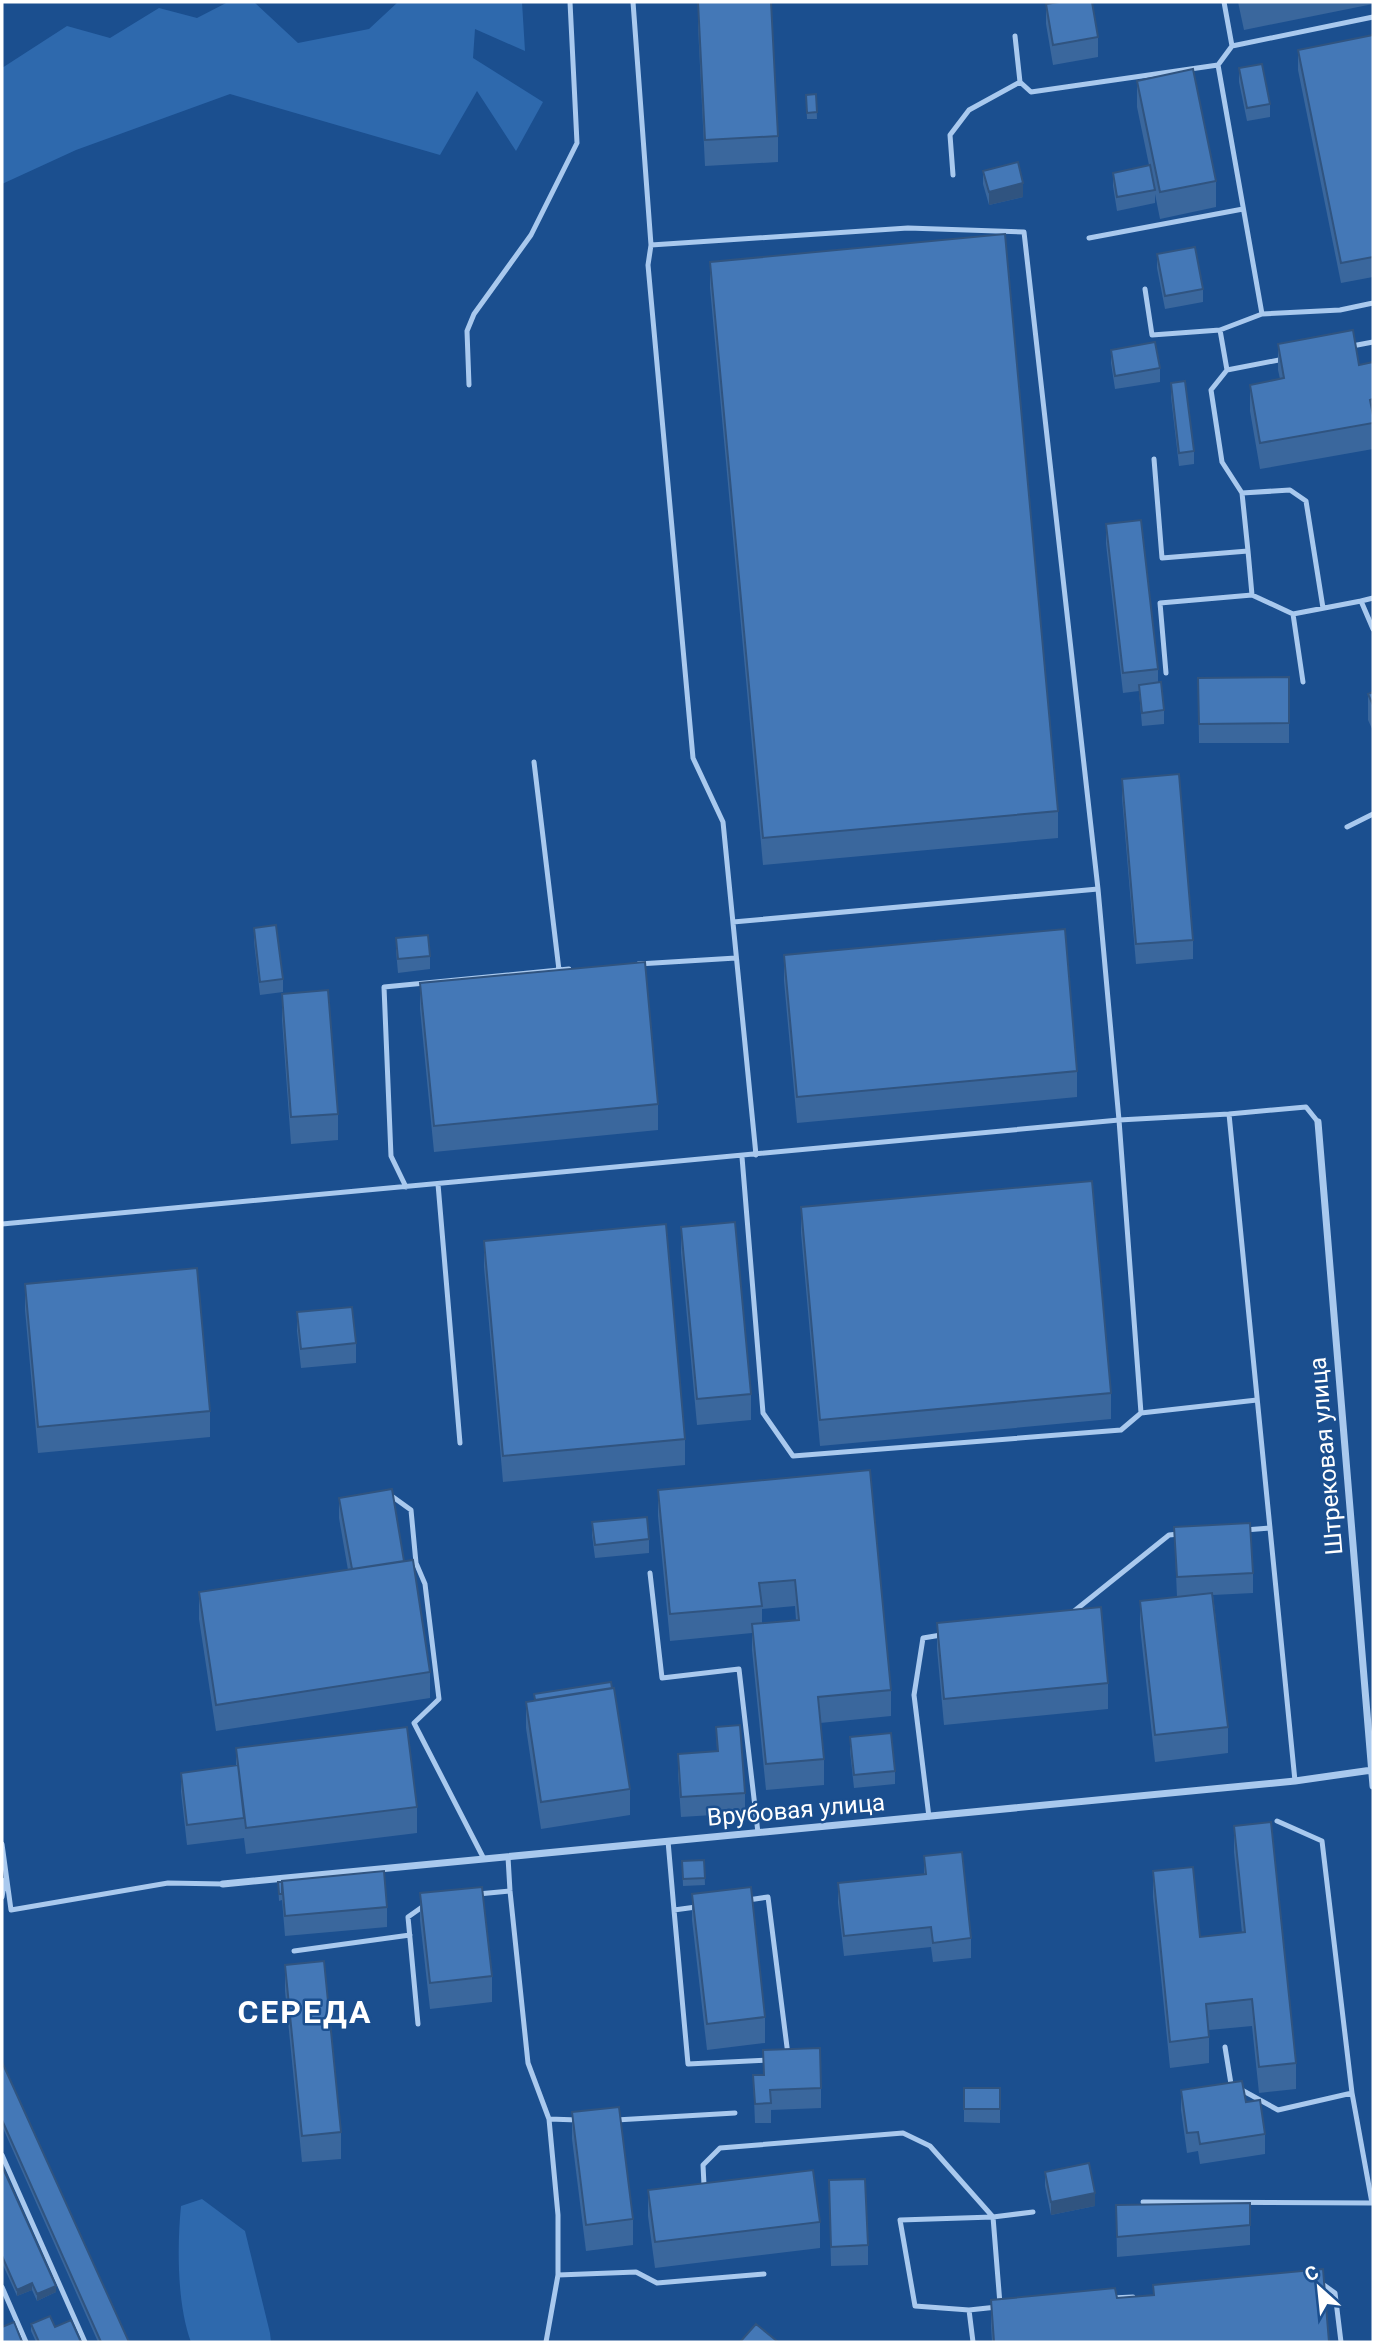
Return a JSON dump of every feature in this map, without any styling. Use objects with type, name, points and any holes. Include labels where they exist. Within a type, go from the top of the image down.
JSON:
[{"type":"street","name":"Штрековая улица","points":[[1318,1122],[1373,1786]]},
{"type":"street","name":"Врубовая улица","points":[[223,1884],[1295,1781],[1372,1770]]},
{"type":"lane","points":[[469,385],[467,331],[474,314],[531,235],[577,143],[570,2]]},
{"type":"lane","points":[[633,2],[650,245],[648,265],[693,758],[723,822],[756,1155]]},
{"type":"lane","points":[[1224,2],[1232,46]]},
{"type":"lane","points":[[1015,36],[1020,82],[1031,92],[1218,65],[1232,46],[1373,17]]},
{"type":"lane","points":[[1218,65],[1262,314]]},
{"type":"lane","points":[[953,175],[950,135],[962,118],[969,110],[1020,82]]},
{"type":"lane","points":[[1089,238],[1243,209]]},
{"type":"lane","points":[[650,245],[908,228],[1024,232],[1098,888],[1141,1413]]},
{"type":"lane","points":[[1145,289],[1152,335],[1220,330],[1262,314],[1340,310],[1373,303]]},
{"type":"lane","points":[[1220,330],[1227,370]]},
{"type":"lane","points":[[1347,347],[1373,342]]},
{"type":"lane","points":[[1252,595],[1242,493],[1222,461],[1211,390],[1227,370],[1293,357]]},
{"type":"lane","points":[[1154,459],[1162,558],[1248,551]]},
{"type":"lane","points":[[1242,493],[1290,491],[1306,501],[1323,608]]},
{"type":"lane","points":[[1166,673],[1160,603],[1252,595],[1293,614],[1373,598]]},
{"type":"lane","points":[[1361,601],[1373,629]]},
{"type":"lane","points":[[1293,614],[1303,682]]},
{"type":"lane","points":[[534,762],[559,970]]},
{"type":"lane","points":[[1346,827],[1373,814]]},
{"type":"lane","points":[[733,922],[1098,888]]},
{"type":"lane","points":[[627,965],[736,958]]},
{"type":"lane","points":[[406,1187],[391,1156],[384,987],[573,969]]},
{"type":"lane","points":[[2,1224],[1119,1120],[1307,1107],[1318,1122]]},
{"type":"lane","points":[[1228,1114],[1295,1781]]},
{"type":"lane","points":[[742,1157],[764,1413],[793,1456],[1121,1430],[1141,1413],[1257,1400]]},
{"type":"lane","points":[[438,1184],[460,1443]]},
{"type":"lane","points":[[380,1498],[393,1497],[411,1510],[416,1563],[425,1584],[439,1699],[414,1723],[484,1859]]},
{"type":"lane","points":[[1232,1530],[1270,1528]]},
{"type":"lane","points":[[1064,1620],[1169,1535],[1182,1534]]},
{"type":"lane","points":[[650,1573],[662,1678],[739,1669],[758,1833]]},
{"type":"lane","points":[[929,1817],[914,1695],[923,1637],[949,1634]]},
{"type":"lane","points":[[1143,2202],[1373,2203],[1352,2093],[1322,1841],[1277,1821]]},
{"type":"lane","points":[[668,1841],[688,2064],[776,2060]]},
{"type":"lane","points":[[2,1844],[11,1910],[169,1882],[223,1884]]},
{"type":"lane","points":[[508,1857],[528,2063],[549,2119],[558,2215],[558,2275],[546,2342]]},
{"type":"lane","points":[[2,1897],[7,1874]]},
{"type":"lane","points":[[472,1894],[510,1891]]},
{"type":"lane","points":[[741,1901],[768,1897],[788,2059]]},
{"type":"lane","points":[[418,2024],[408,1917],[435,1898]]},
{"type":"lane","points":[[674,1910],[701,1907]]},
{"type":"lane","points":[[294,1951],[410,1935]]},
{"type":"lane","points":[[1225,2048],[1231,2084],[1278,2110],[1352,2093]]},
{"type":"lane","points":[[608,2120],[735,2113]]},
{"type":"lane","points":[[549,2119],[584,2120]]},
{"type":"lane","points":[[704,2185],[703,2165],[720,2148],[903,2133],[930,2146],[993,2217],[1000,2307]]},
{"type":"lane","points":[[2,2155],[85,2342]]},
{"type":"lane","points":[[1014,2306],[969,2310],[915,2306],[900,2220],[1033,2213]]},
{"type":"lane","points":[[558,2275],[636,2272],[657,2283],[764,2274]]},
{"type":"lane","points":[[1320,2282],[1335,2293],[1341,2342]]},
{"type":"lane","points":[[2,2287],[26,2342]]},
{"type":"lane","points":[[1111,2298],[1139,2296]]},
{"type":"lane","points":[[969,2310],[973,2342]]},
{"type":"shaded area","points":[[228,2],[254,2],[298,43],[369,29],[398,2],[522,2],[525,51],[475,29],[473,58],[543,102],[516,151],[477,91],[440,155],[230,94],[76,150],[2,184],[2,68],[67,26],[110,38],[159,8],[197,18]]},
{"type":"shaded area","points":[[202,2199],[245,2231],[271,2342],[191,2342],[181,2293],[181,2206]]},
{"type":"building","points":[[698,2],[771,2],[778,136],[705,140]]},
{"type":"building","points":[[1092,2],[1098,37],[1053,45],[1046,4]]},
{"type":"building","points":[[1373,35],[1373,257],[1341,263],[1298,50]]},
{"type":"building","points":[[1262,64],[1270,104],[1247,108],[1239,68]]},
{"type":"building","points":[[1193,69],[1216,181],[1160,192],[1137,81]]},
{"type":"building","points":[[816,94],[817,112],[807,113],[806,95]]},
{"type":"building","points":[[1018,162],[1023,183],[989,192],[983,171]]},
{"type":"building","points":[[1150,165],[1155,190],[1117,197],[1113,173]]},
{"type":"building","points":[[1005,234],[1058,811],[763,838],[710,262]]},
{"type":"building","points":[[1195,247],[1203,289],[1165,296],[1157,254]]},
{"type":"building","points":[[1353,330],[1359,365],[1373,362],[1373,399],[1370,400],[1373,423],[1260,443],[1250,385],[1284,378],[1278,344]]},
{"type":"building","points":[[1155,342],[1160,368],[1115,376],[1111,350]]},
{"type":"building","points":[[1185,381],[1194,451],[1179,453],[1171,383]]},
{"type":"building","points":[[1141,520],[1158,669],[1123,673],[1106,524]]},
{"type":"building","points":[[1289,677],[1289,723],[1199,724],[1198,678]]},
{"type":"building","points":[[1161,682],[1164,710],[1142,713],[1139,685]]},
{"type":"building","points":[[1373,692],[1373,705],[1368,694]]},
{"type":"building","points":[[1179,774],[1193,940],[1136,944],[1122,779]]},
{"type":"building","points":[[276,925],[283,979],[260,982],[254,928]]},
{"type":"building","points":[[1065,929],[1077,1071],[797,1097],[784,955]]},
{"type":"building","points":[[428,935],[430,956],[398,959],[396,938]]},
{"type":"building","points":[[645,962],[658,1104],[434,1126],[420,983]]},
{"type":"building","points":[[328,990],[338,1114],[291,1117],[282,994]]},
{"type":"building","points":[[1092,1181],[1111,1393],[820,1420],[801,1207]]},
{"type":"building","points":[[735,1222],[751,1394],[697,1399],[681,1227]]},
{"type":"building","points":[[666,1224],[685,1439],[503,1456],[484,1241]]},
{"type":"building","points":[[197,1268],[210,1411],[38,1427],[25,1284]]},
{"type":"building","points":[[352,1307],[356,1343],[301,1349],[297,1312]]},
{"type":"building","points":[[870,1470],[891,1690],[818,1697],[824,1759],[766,1764],[752,1624],[799,1620],[795,1580],[759,1583],[762,1606],[670,1614],[658,1490]]},
{"type":"building","points":[[392,1489],[404,1561],[352,1569],[339,1498]]},
{"type":"building","points":[[647,1517],[649,1539],[595,1545],[592,1522]]},
{"type":"building","points":[[1250,1523],[1253,1573],[1177,1577],[1174,1527]]},
{"type":"building","points":[[413,1560],[430,1672],[216,1705],[199,1592]]},
{"type":"building","points":[[1212,1593],[1228,1727],[1155,1735],[1140,1601]]},
{"type":"building","points":[[1101,1607],[1108,1683],[944,1699],[937,1623]]},
{"type":"building","points":[[611,1682],[612,1688],[535,1700],[534,1694]]},
{"type":"building","points":[[614,1688],[630,1789],[541,1802],[526,1702]]},
{"type":"building","points":[[740,1725],[745,1793],[681,1797],[678,1754],[718,1751],[716,1727]]},
{"type":"building","points":[[407,1727],[417,1807],[246,1828],[236,1748]]},
{"type":"building","points":[[891,1733],[895,1771],[854,1775],[850,1737]]},
{"type":"building","points":[[238,1765],[244,1818],[187,1825],[181,1773]]},
{"type":"building","points":[[1271,1822],[1296,2063],[1259,2067],[1252,1999],[1206,2004],[1209,2037],[1170,2042],[1153,1871],[1193,1867],[1200,1937],[1245,1932],[1234,1826]]},
{"type":"building","points":[[962,1852],[971,1938],[933,1943],[931,1927],[844,1936],[838,1883],[926,1874],[924,1856]]},
{"type":"building","points":[[704,1860],[705,1878],[683,1879],[682,1861]]},
{"type":"building","points":[[384,1871],[387,1907],[285,1916],[282,1881]]},
{"type":"building","points":[[278,1882],[282,1882],[282,1894],[279,1894]]},
{"type":"building","points":[[482,1887],[492,1976],[430,1983],[420,1893]]},
{"type":"building","points":[[751,1887],[765,2017],[707,2024],[692,1894]]},
{"type":"building","points":[[324,1961],[341,2132],[302,2136],[285,1965]]},
{"type":"building","points":[[820,2048],[821,2088],[770,2090],[771,2103],[755,2104],[753,2075],[764,2075],[763,2050]]},
{"type":"building","points":[[2,2062],[129,2342],[101,2342],[2,2120]]},
{"type":"building","points":[[1242,2081],[1246,2102],[1260,2100],[1265,2134],[1200,2144],[1198,2132],[1187,2133],[1181,2090]]},
{"type":"building","points":[[964,2088],[1000,2088],[1000,2109],[964,2109]]},
{"type":"building","points":[[619,2107],[633,2219],[586,2225],[572,2112]]},
{"type":"building","points":[[1089,2163],[1095,2193],[1051,2202],[1045,2172]]},
{"type":"building","points":[[2,2166],[56,2286],[37,2294],[32,2283],[17,2290],[2,2256]]},
{"type":"building","points":[[813,2170],[820,2222],[655,2242],[648,2190]]},
{"type":"building","points":[[865,2179],[868,2245],[831,2247],[829,2180]]},
{"type":"building","points":[[1250,2203],[1250,2225],[1117,2237],[1116,2205]]},
{"type":"building","points":[[1323,2269],[1329,2342],[994,2342],[991,2300],[1115,2288],[1117,2298],[1154,2295],[1153,2285]]},
{"type":"building","points":[[50,2316],[55,2327],[71,2320],[81,2342],[39,2342],[31,2324]]},
{"type":"building","points":[[14,2322],[22,2342],[2,2342],[2,2327]]},
{"type":"building","points":[[756,2324],[778,2342],[740,2342]]},
{"type":"district","name":"СЕРЕДА","points":[[305,2012]]}]
